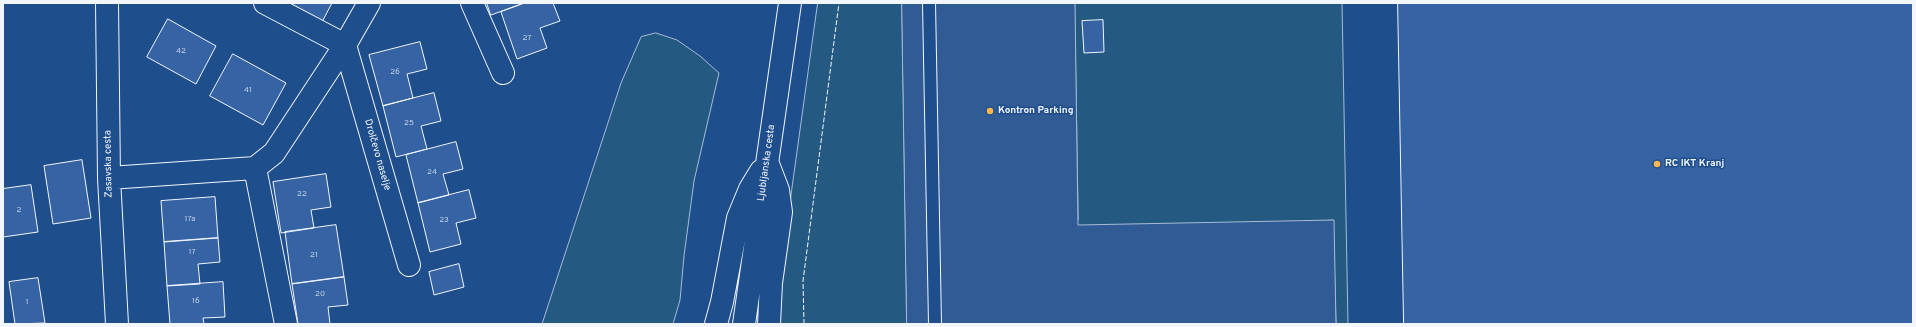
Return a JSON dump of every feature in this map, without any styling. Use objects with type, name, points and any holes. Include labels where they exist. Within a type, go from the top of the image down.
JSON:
[{"type":"street","name":"Zasavska cesta","points":[[107,3],[109,178],[117,324]]},
{"type":"street","points":[[265,3],[345,45]]},
{"type":"street","points":[[109,178],[255,168],[274,153],[345,45],[369,3]]},
{"type":"street","points":[[472,3],[503,73]]},
{"type":"street","name":"Ljubljanska cesta","points":[[744,324],[790,3]]},
{"type":"street","name":"Drolčevo naselje","points":[[345,45],[409,265]]},
{"type":"street","points":[[716,324],[722,302],[738,218],[750,190],[767,162]]},
{"type":"street","points":[[767,162],[778,190],[781,212],[771,283],[768,324]]},
{"type":"street","points":[[255,168],[286,324]]},
{"type":"lane","points":[[930,3],[935,324]]},
{"type":"shaded area","points":[[818,3],[902,3],[907,324],[777,324],[786,231]]},
{"type":"shaded area","name":"Kontron Parking","points":[[902,3],[1075,3],[1078,225],[1334,220],[1336,324],[907,324]]},
{"type":"shaded area","points":[[1075,3],[1342,3],[1348,324],[1336,324],[1333,220],[1066,244],[1078,220]]},
{"type":"shaded area","points":[[656,33],[677,40],[700,56],[719,73],[694,181],[680,300],[673,324],[542,324],[621,83],[641,37]]},
{"type":"building","points":[[287,3],[332,3],[322,22]]},
{"type":"building","points":[[487,3],[521,3],[521,4],[491,15]]},
{"type":"building","points":[[525,3],[553,3],[560,21],[540,28],[547,48],[517,59],[501,12]]},
{"type":"building","name":"RC IKT Kranj","points":[[1398,3],[1913,3],[1913,324],[1404,324]]},
{"type":"building","points":[[168,19],[216,46],[196,84],[147,57]]},
{"type":"building","points":[[1103,20],[1104,52],[1084,53],[1082,21]]},
{"type":"building","points":[[420,42],[427,69],[407,74],[413,98],[383,106],[369,55]]},
{"type":"building","points":[[233,54],[286,83],[263,125],[210,96]]},
{"type":"building","points":[[434,93],[441,121],[421,126],[427,149],[396,157],[383,106]]},
{"type":"building","points":[[456,142],[463,169],[443,174],[449,195],[418,203],[406,155]]},
{"type":"building","points":[[82,160],[91,218],[53,224],[44,166]]},
{"type":"building","points":[[326,174],[331,207],[311,210],[314,228],[281,233],[273,182]]},
{"type":"building","points":[[31,185],[38,232],[3,237],[3,189]]},
{"type":"building","points":[[469,190],[476,218],[456,223],[461,244],[430,252],[418,203]]},
{"type":"building","points":[[215,197],[218,238],[164,242],[161,201]]},
{"type":"building","points":[[336,225],[344,277],[292,284],[285,232]]},
{"type":"building","points":[[218,238],[220,262],[198,264],[200,284],[167,286],[164,242]]},
{"type":"building","points":[[459,264],[464,287],[434,295],[429,272]]},
{"type":"building","points":[[344,277],[348,305],[328,307],[330,324],[298,324],[292,284]]},
{"type":"building","points":[[38,278],[45,323],[15,324],[9,282]]},
{"type":"building","points":[[223,282],[225,317],[203,318],[204,324],[170,324],[167,286]]},
{"type":"fence","points":[[804,324],[803,281],[839,3]]},
{"type":"place","name":"Kontron Parking","points":[[990,111]]},
{"type":"place","name":"RC IKT Kranj","points":[[1657,164]]}]
